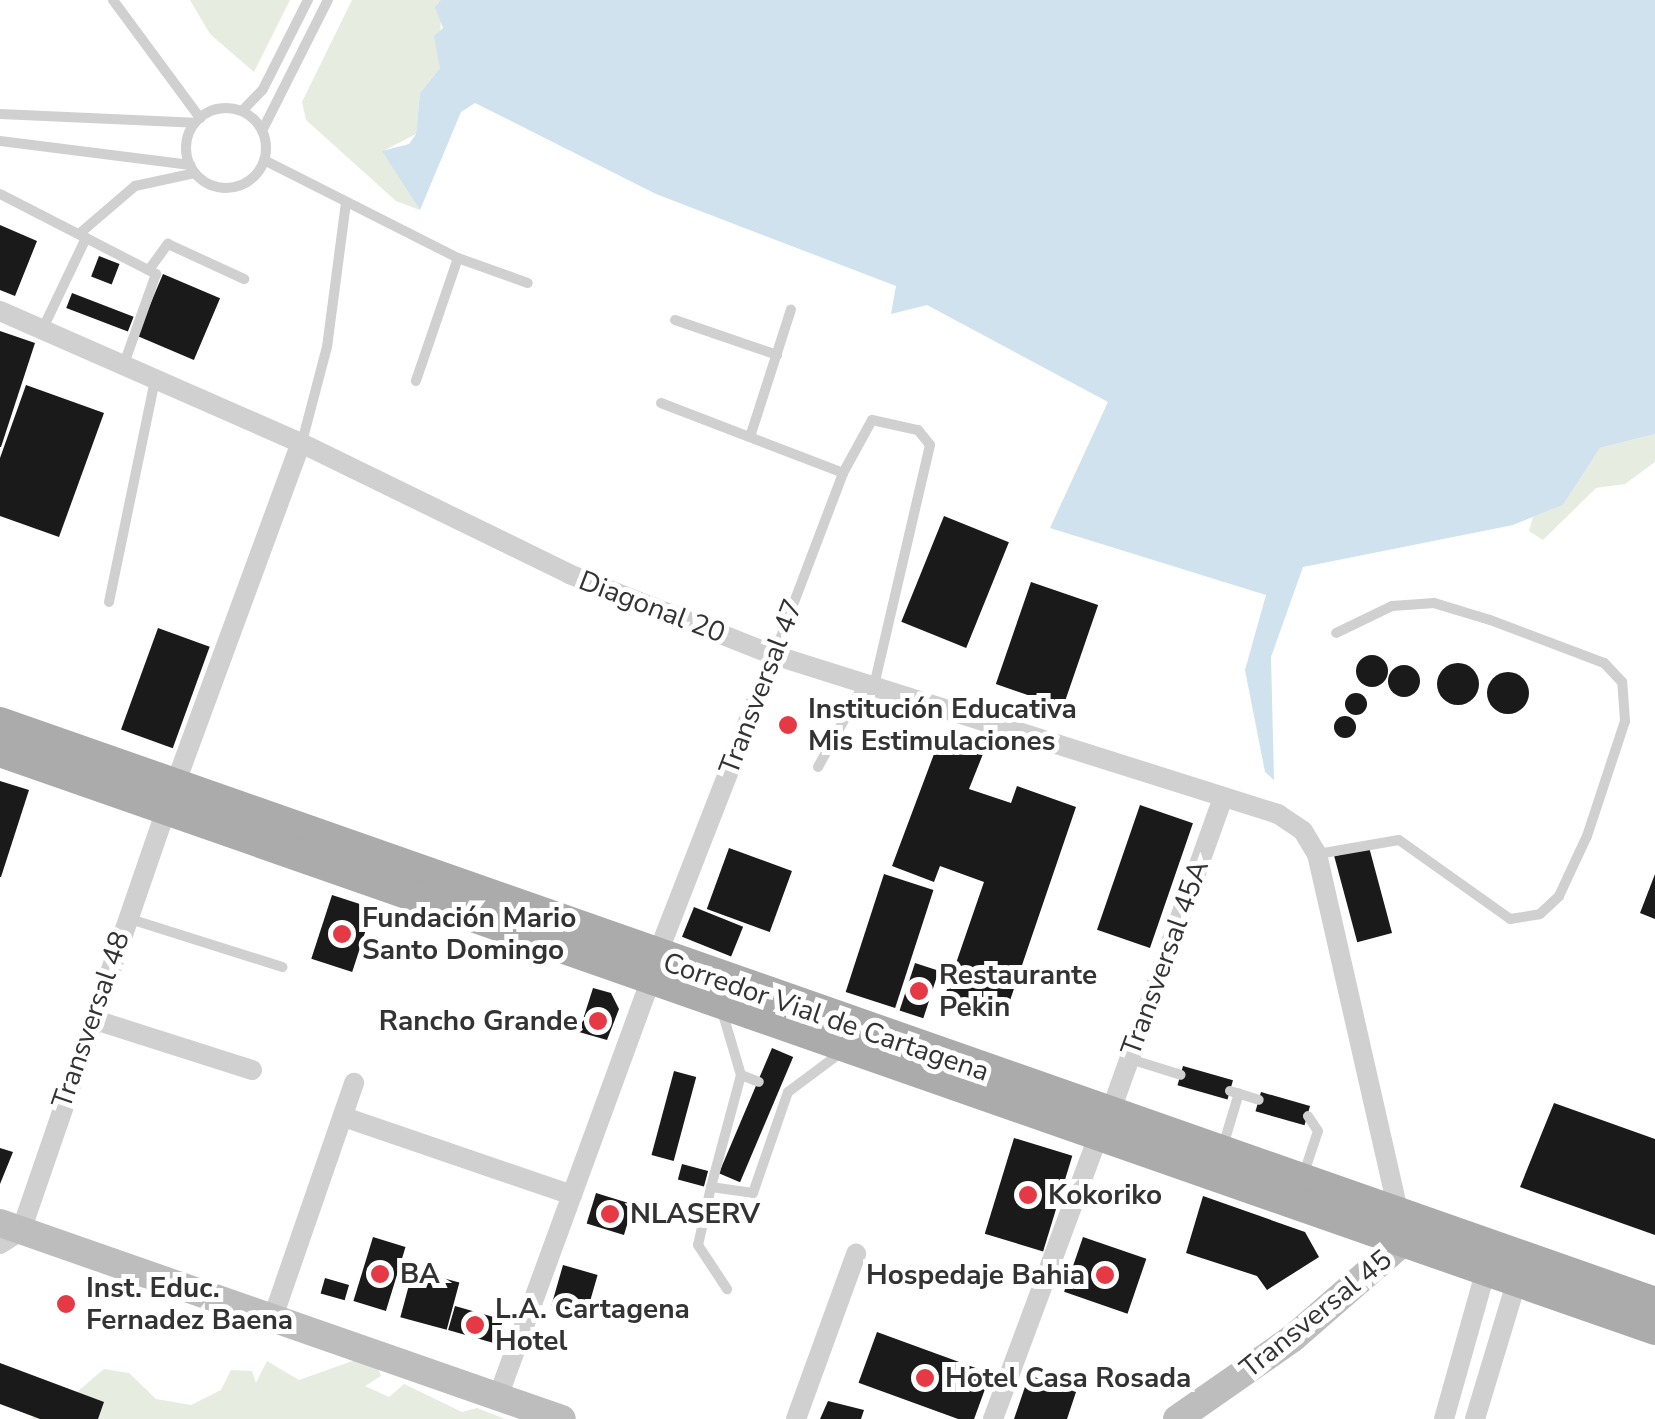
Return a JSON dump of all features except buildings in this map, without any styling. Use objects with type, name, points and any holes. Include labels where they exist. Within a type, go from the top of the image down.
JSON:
[{"type":"main road","name":"Corredor Vial de Cartagena","points":[[0,723],[171,796],[653,970],[851,1030],[1103,1126],[1402,1228],[1655,1303]]},
{"type":"main road","name":"Corredor Vial de Cartagena","points":[[0,752],[171,796]]},
{"type":"main road","name":"Corredor Vial de Cartagena","points":[[653,970],[721,1005],[851,1030]]},
{"type":"main road","name":"Corredor Vial de Cartagena","points":[[1217,1165],[1302,1182],[1502,1275],[1655,1329]]},
{"type":"street","name":"Diagonal 20","points":[[0,311],[302,443],[472,532],[774,654],[1222,800],[1278,814],[1303,831],[1317,854]]},
{"type":"street","name":"Transversal 48","points":[[7,1233],[92,1019],[302,443]]},
{"type":"street","name":"Transversal 47","points":[[498,1397],[653,970],[774,654]]},
{"type":"street","name":"Transversal 45A","points":[[994,1419],[1222,800]]},
{"type":"street","points":[[1317,854],[1402,1228]]},
{"type":"street","points":[[92,1019],[252,1070]]},
{"type":"street","points":[[272,1320],[354,1082]]},
{"type":"street","points":[[344,1118],[572,1195]]},
{"type":"street","name":"Transversal 45","points":[[1178,1419],[1293,1338],[1402,1228]]},
{"type":"street","points":[[7,1233],[562,1419]]},
{"type":"street","points":[[796,1419],[856,1254]]},
{"type":"street","points":[[1444,1419],[1502,1275]]},
{"type":"street","points":[[1475,1419],[1502,1275]]},
{"type":"lane","points":[[113,0],[198,120]]},
{"type":"lane","points":[[242,112],[263,88],[308,0]]},
{"type":"lane","points":[[264,160],[262,131],[328,0]]},
{"type":"lane","points":[[0,114],[198,120],[223,108],[242,112],[262,131]]},
{"type":"lane","points":[[192,169],[186,148],[198,120]]},
{"type":"lane","points":[[0,141],[192,169],[233,187],[264,160]]},
{"type":"lane","points":[[264,160],[458,258],[528,283]]},
{"type":"lane","points":[[43,328],[82,236],[135,186],[192,169]]},
{"type":"lane","points":[[0,194],[151,267],[156,274],[124,364]]},
{"type":"lane","points":[[302,443],[326,347],[346,203]]},
{"type":"lane","points":[[151,267],[168,244],[244,279]]},
{"type":"lane","points":[[416,382],[458,258]]},
{"type":"lane","points":[[750,437],[791,309]]},
{"type":"lane","points":[[675,320],[776,354]]},
{"type":"lane","points":[[108,602],[156,380]]},
{"type":"lane","points":[[661,404],[842,473]]},
{"type":"lane","name":"Transversal 47","points":[[774,654],[842,473],[872,420],[918,430],[930,446],[869,685]]},
{"type":"lane","points":[[1317,854],[1400,840],[1510,919],[1540,914],[1559,896],[1587,836],[1625,721],[1622,682],[1604,663],[1490,620],[1434,603],[1392,606],[1336,633]]},
{"type":"lane","points":[[818,768],[869,685]]},
{"type":"lane","points":[[126,917],[282,966]]},
{"type":"lane","points":[[721,1005],[741,1075],[721,1134],[698,1246],[727,1290]]},
{"type":"lane","points":[[712,1187],[748,1196],[785,1090],[851,1030]]},
{"type":"lane","points":[[1129,1059],[1181,1075]]},
{"type":"lane","points":[[741,1075],[759,1082]]},
{"type":"lane","points":[[1217,1165],[1234,1092],[1259,1100]]},
{"type":"lane","points":[[1302,1182],[1318,1132],[1308,1116]]},
{"type":"lane","points":[[721,1134],[736,1140]]},
{"type":"shaded area","points":[[190,0],[290,0],[254,72],[210,34]]},
{"type":"shaded area","points":[[352,0],[441,0],[440,68],[420,93],[416,134],[383,151],[420,210],[396,201],[306,120],[302,102]]},
{"type":"shaded area","points":[[1655,434],[1655,462],[1625,484],[1596,488],[1543,540],[1529,531],[1533,517],[1563,505],[1600,448]]},
{"type":"shaded area","points":[[361,1358],[376,1362],[381,1376],[365,1386],[389,1397],[404,1384],[462,1412],[477,1408],[505,1419],[29,1419],[65,1402],[104,1369],[129,1373],[156,1399],[191,1405],[221,1390],[231,1370],[252,1371],[256,1383],[267,1361],[299,1380]]},
{"type":"water","points":[[441,0],[1655,0],[1655,434],[1600,448],[1563,505],[1513,525],[1303,567],[1271,657],[1274,780],[1265,772],[1245,670],[1266,595],[1050,528],[1108,402],[927,305],[891,314],[896,286],[656,194],[475,103],[461,112],[420,210],[382,151],[409,144],[416,134],[420,93],[440,68],[434,36],[443,28],[435,7]]},
{"type":"place","name":"Institución Educativa Mis Estimulaciones","points":[[788,725]]},
{"type":"place","name":"Fundación Mario Santo Domingo","points":[[342,934]]},
{"type":"place","name":"Restaurante Pekin","points":[[919,991]]},
{"type":"place","name":"Rancho Grande","points":[[598,1021]]},
{"type":"place","name":"Kokoriko","points":[[1028,1195]]},
{"type":"place","name":"NLASERV","points":[[610,1214]]},
{"type":"place","name":"BA","points":[[380,1274]]},
{"type":"place","name":"Hospedaje Bahia","points":[[1105,1275]]},
{"type":"place","name":"Inst. Educ. Fernadez Baena","points":[[66,1304]]},
{"type":"place","name":"L.A. Cartagena Hotel","points":[[475,1325]]},
{"type":"place","name":"Hotel Casa Rosada","points":[[925,1378]]}]
